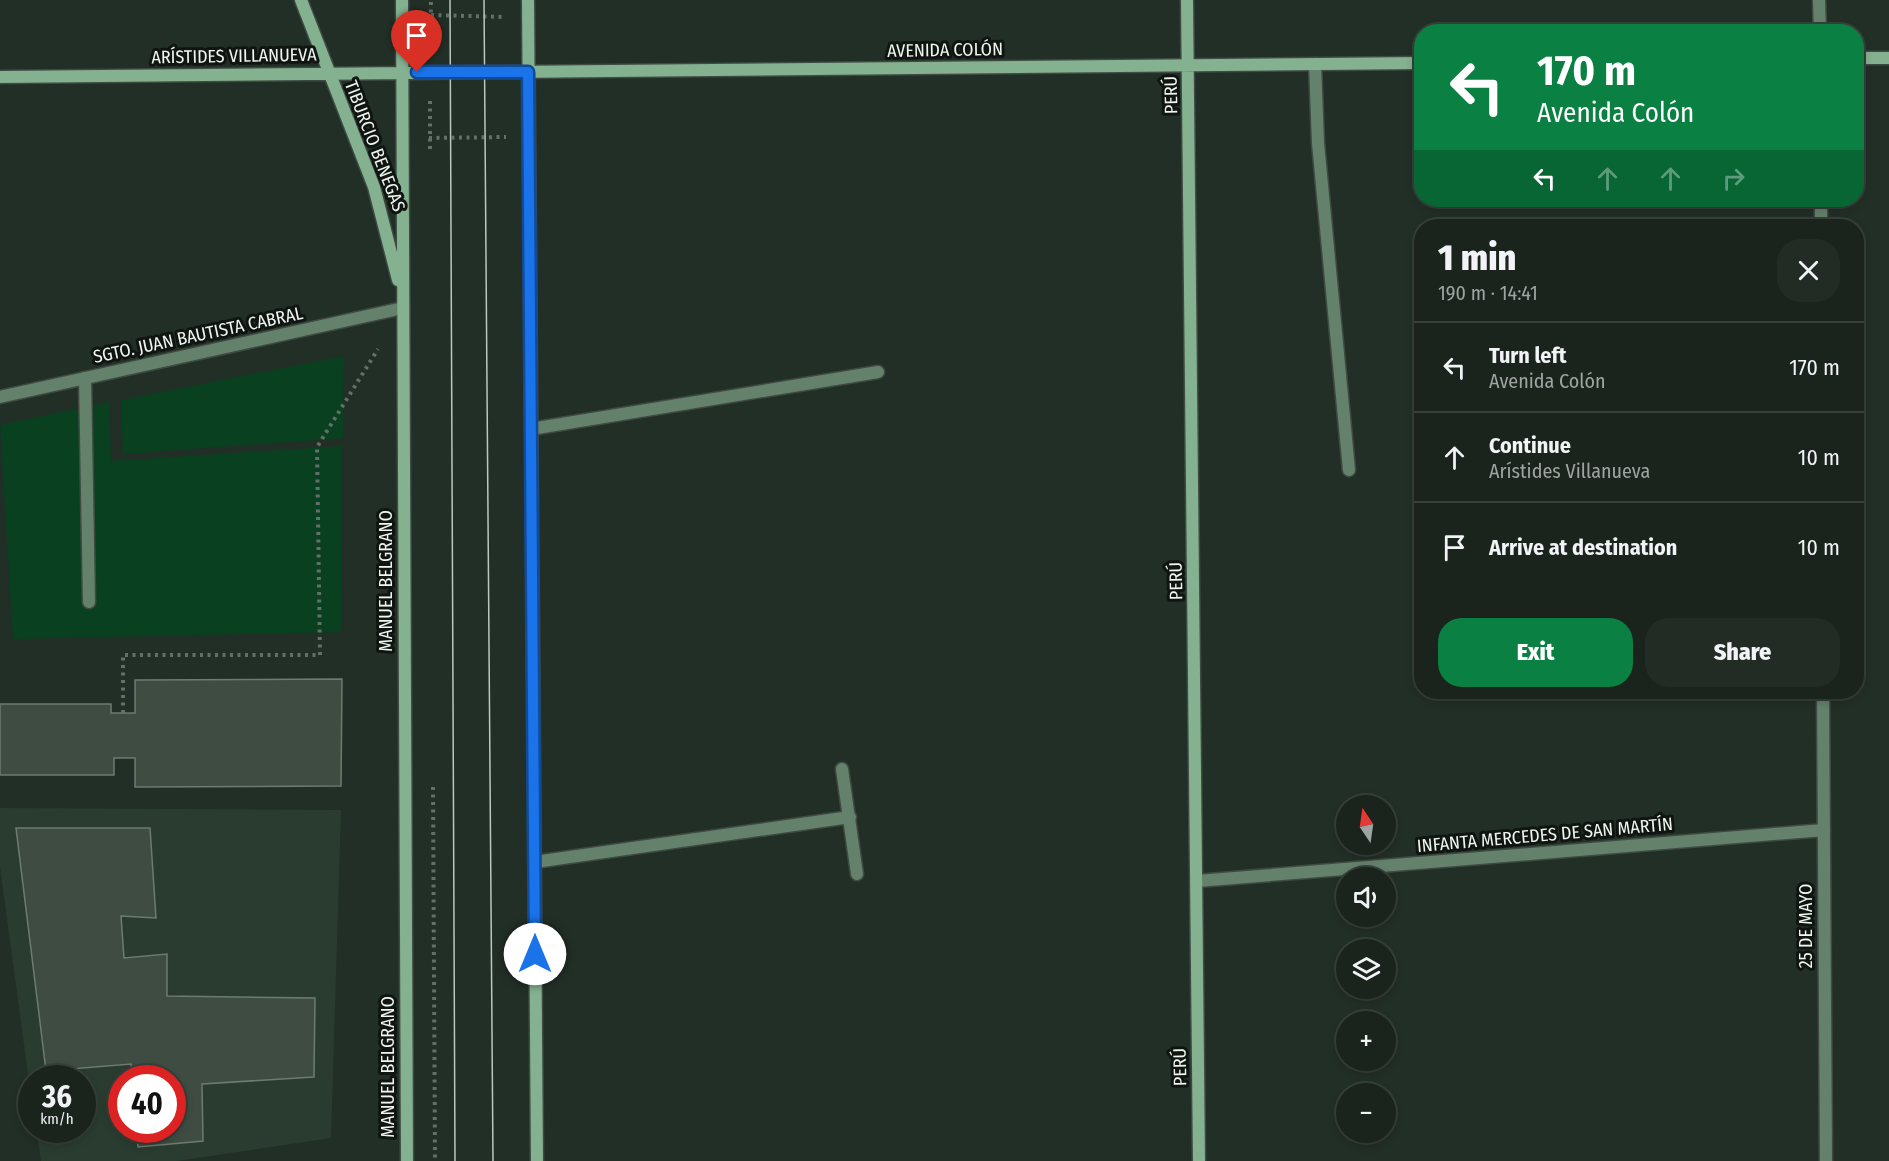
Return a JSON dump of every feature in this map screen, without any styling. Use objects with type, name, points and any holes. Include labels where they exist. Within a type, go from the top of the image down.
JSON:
[{"type":"main road","name":"TIBURCIO BENEGAS","points":[[301,0],[380,207],[404,308]]},
{"type":"main road","name":"MANUEL BELGRANO","points":[[402,0],[406,1161]]},
{"type":"main road","points":[[528,0],[537,1161]]},
{"type":"main road","name":"PERÚ","points":[[1187,0],[1199,1161]]},
{"type":"main road","points":[[1864,58],[1889,58]]},
{"type":"main road","name":"AVENIDA COLÓN","points":[[468,72],[1414,63]]},
{"type":"main road","name":"ARÍSTIDES VILLANUEVA","points":[[0,76],[468,72]]},
{"type":"street","points":[[1820,0],[1820,24]]},
{"type":"street","points":[[1315,64],[1318,143],[1349,470]]},
{"type":"street","name":"SGTO. JUAN BAUTISTA CABRAL","points":[[0,397],[404,308]]},
{"type":"street","points":[[531,429],[878,372]]},
{"type":"street","points":[[85,378],[89,602]]},
{"type":"street","name":"25 DE MAYO","points":[[1823,699],[1826,1161]]},
{"type":"street","points":[[842,769],[857,874]]},
{"type":"street","points":[[535,862],[850,817]]},
{"type":"street","name":"INFANTA MERCEDES DE SAN MARTÍN","points":[[1197,881],[1824,830]]},
{"type":"path","points":[[431,0],[431,15],[506,17],[506,8]]},
{"type":"path","points":[[403,138],[529,137]]},
{"type":"path","points":[[123,713],[123,655],[320,655],[317,447],[379,348]]},
{"type":"shaded area","points":[[0,808],[341,810],[331,1138],[177,1161],[41,1161],[38,1143],[96,1143],[96,1065],[27,1065],[0,867]]},
{"type":"green space","points":[[344,356],[343,438],[123,454],[121,400]]},
{"type":"green space","points":[[109,402],[111,461],[341,446],[341,632],[13,639],[0,425]]},
{"type":"building","points":[[342,679],[341,786],[135,787],[135,758],[114,758],[114,775],[0,775],[0,704],[111,704],[111,713],[135,713],[135,680]]},
{"type":"building","points":[[16,828],[150,828],[156,918],[121,916],[124,958],[167,954],[167,996],[315,998],[314,1077],[202,1084],[203,1141],[186,1143],[186,1065],[131,1064],[96,1067],[96,1065],[45,1065]]},
{"type":"building","points":[[138,1143],[181,1143],[138,1147]]},
{"type":"tram line","points":[[450,0],[455,1161]]},
{"type":"tram line","points":[[484,0],[493,1161]]},
{"type":"route","points":[[417,72],[528,72],[535,954]]}]
